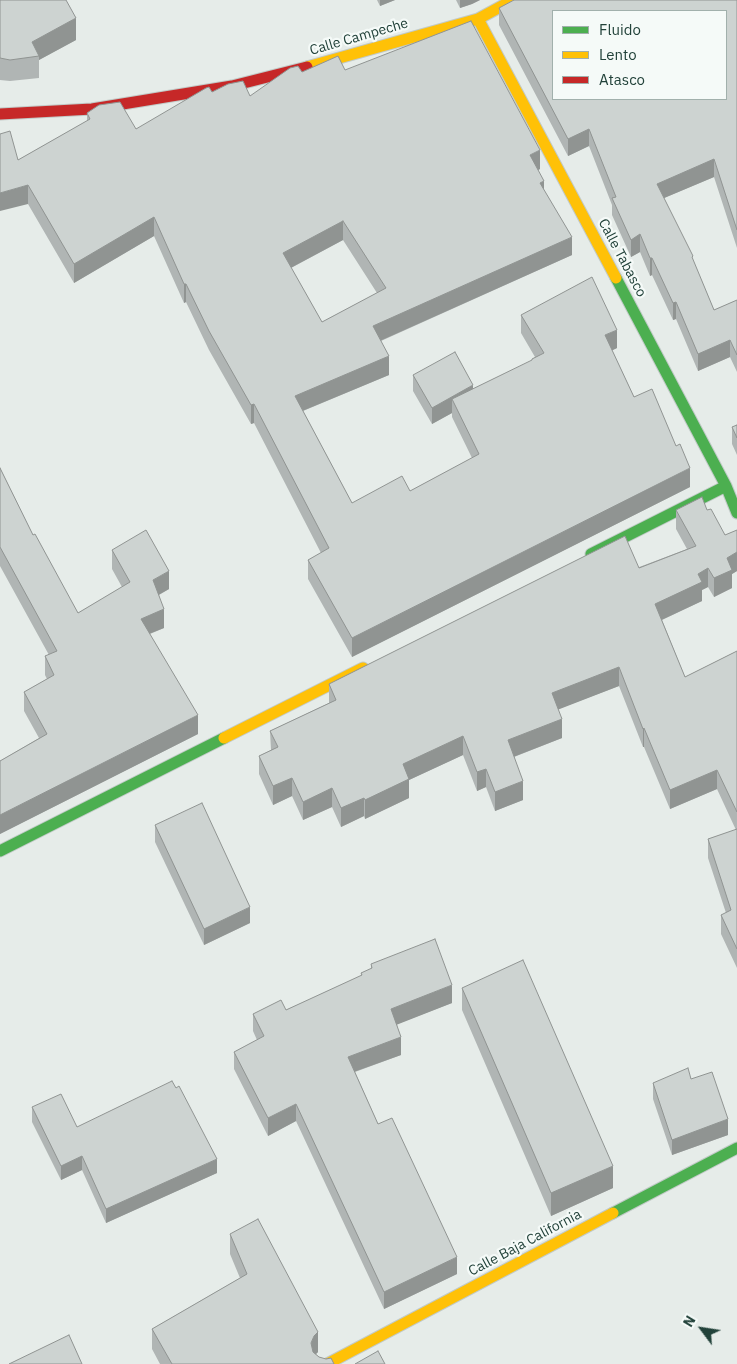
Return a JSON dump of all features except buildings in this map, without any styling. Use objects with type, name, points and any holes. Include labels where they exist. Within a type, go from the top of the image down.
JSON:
[{"type":"street","name":"Calle Campeche","points":[[0,114],[92,108],[232,86],[478,19],[513,0]]},
{"type":"street","name":"Calle Tabasco","points":[[478,19],[726,486],[737,512]]},
{"type":"street","points":[[584,557],[726,486]]},
{"type":"street","points":[[0,851],[372,664]]},
{"type":"street","name":"Calle Baja California","points":[[327,1364],[737,1148]]},
{"type":"traffic: fast","points":[[616,278],[726,486],[737,513]]},
{"type":"traffic: fast","points":[[591,554],[726,486]]},
{"type":"traffic: fast","points":[[0,851],[224,738]]},
{"type":"traffic: fast","points":[[613,1213],[737,1148]]},
{"type":"traffic: slow","points":[[307,67],[478,19],[513,0]]},
{"type":"traffic: slow","points":[[478,19],[616,278]]},
{"type":"traffic: slow","points":[[224,738],[363,668]]},
{"type":"traffic: slow","points":[[327,1364],[613,1213]]},
{"type":"traffic: jam","points":[[0,114],[92,109],[232,86],[307,67]]}]
